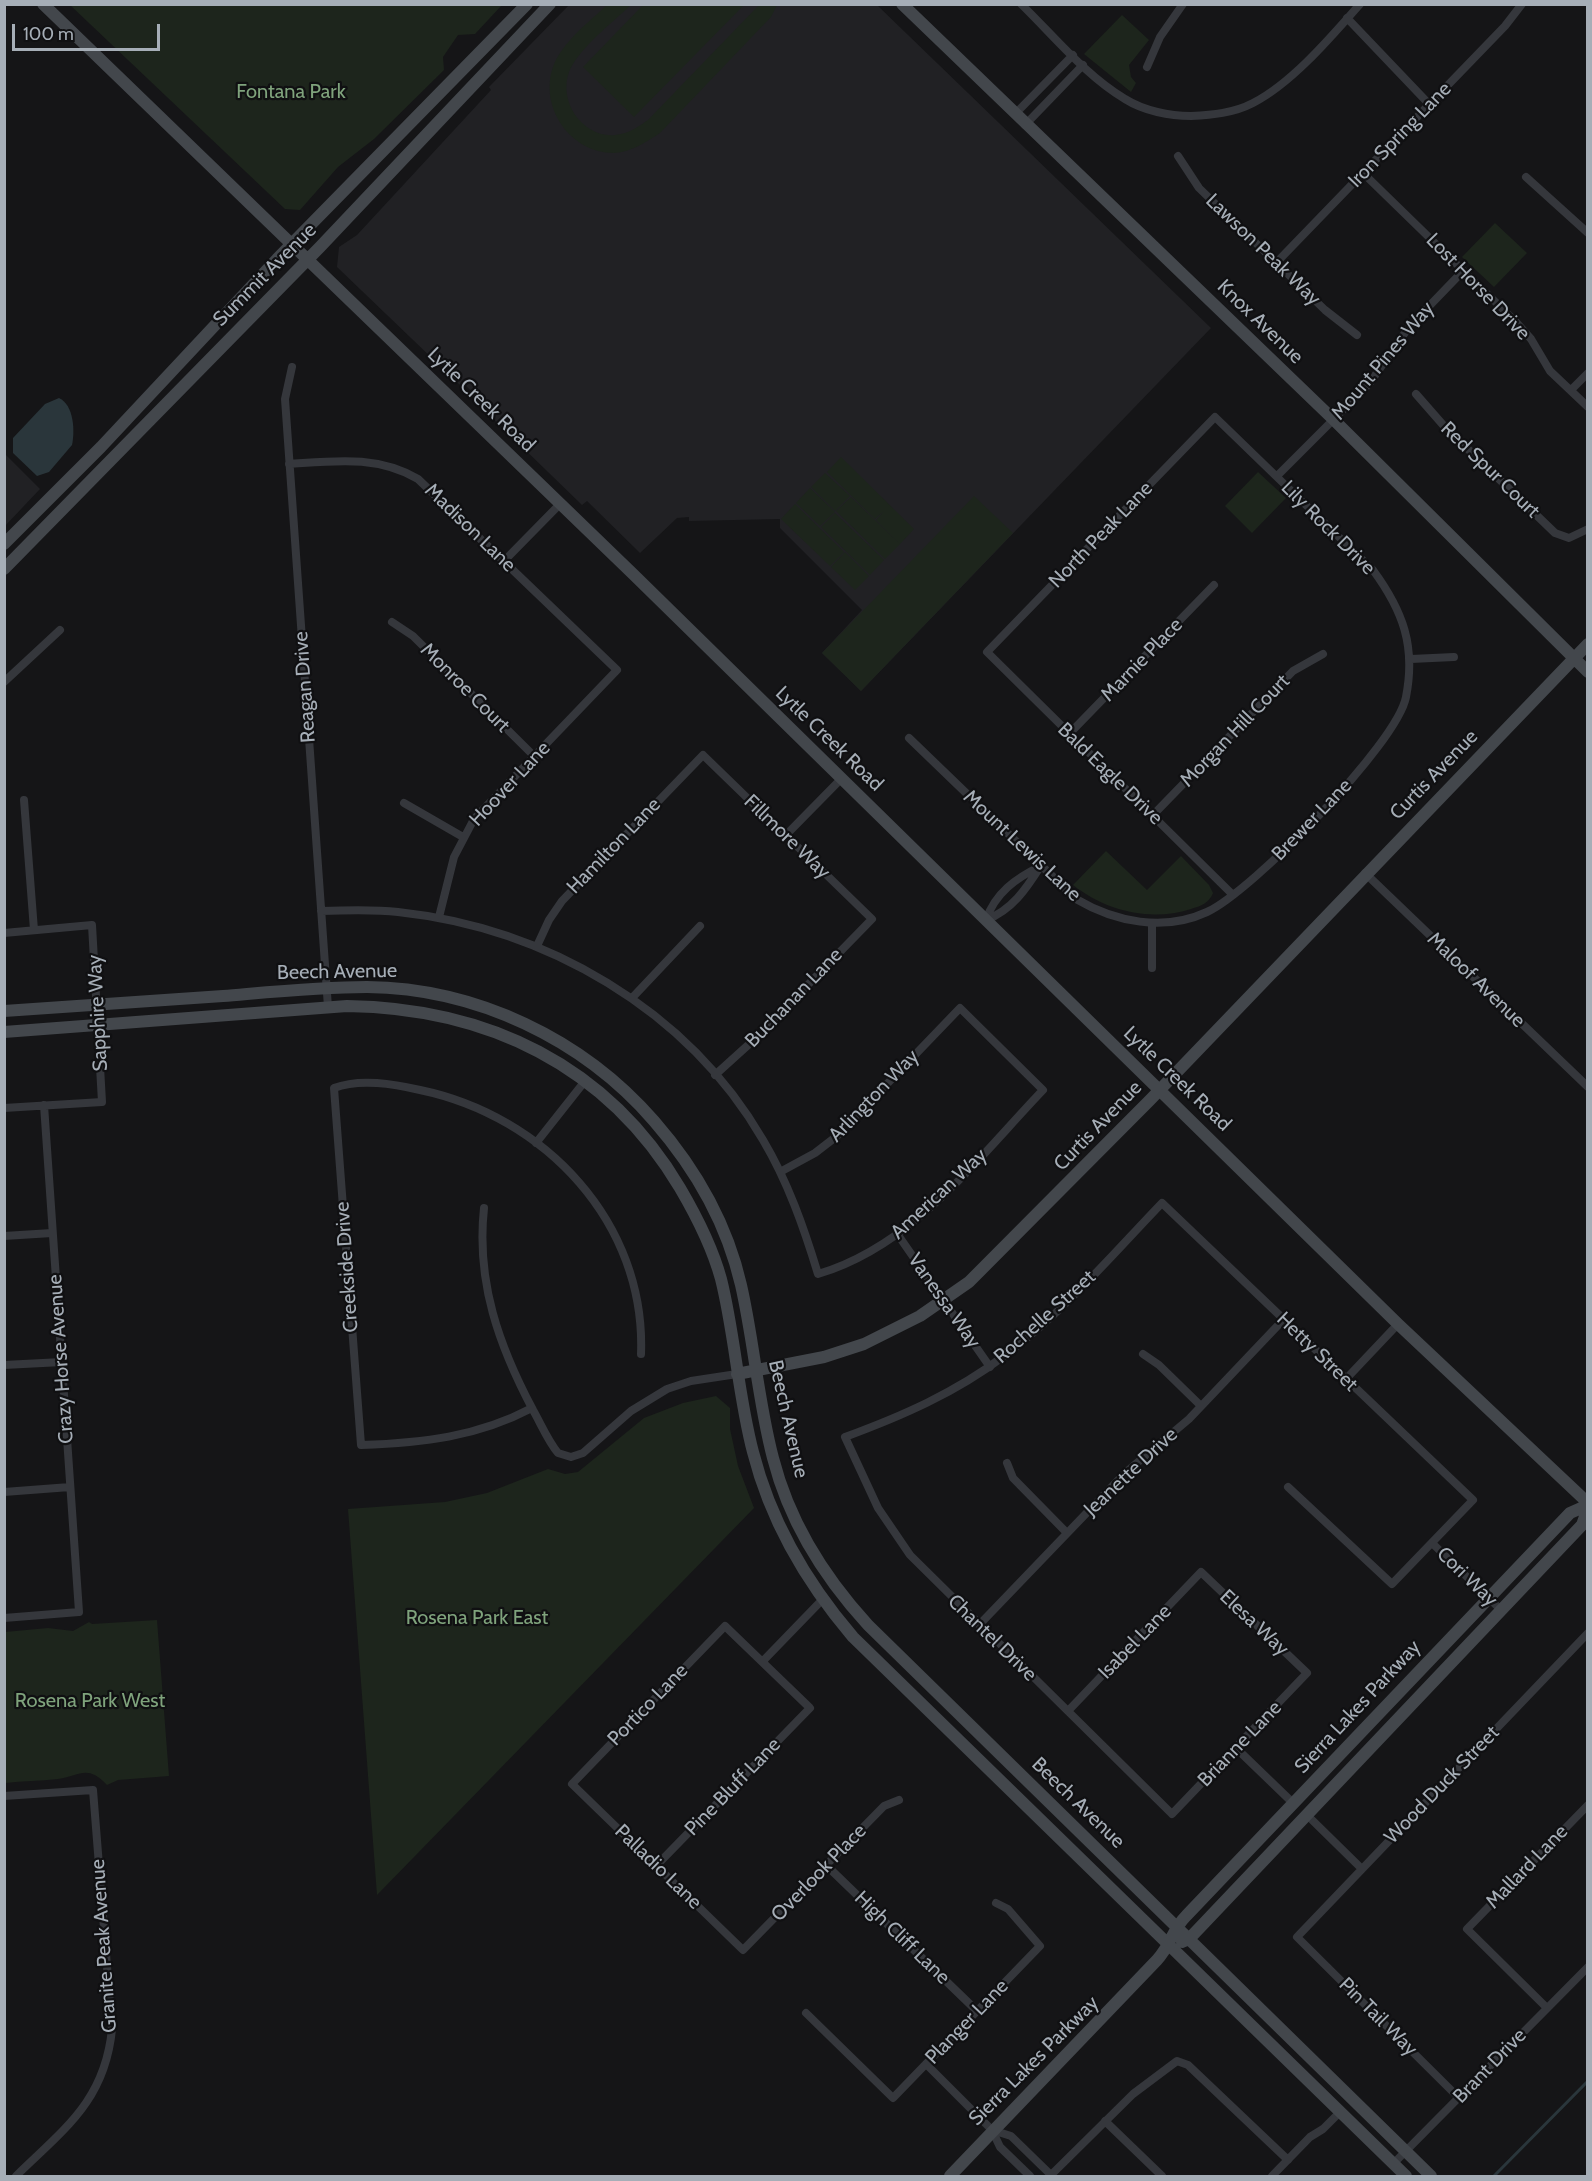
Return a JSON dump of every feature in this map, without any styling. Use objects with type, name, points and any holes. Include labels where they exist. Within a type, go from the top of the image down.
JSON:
[{"type":"street","name":"Lytle Creek Road","points":[[43,4],[293,244],[842,778],[1398,1324],[1587,1505]]},
{"type":"street","name":"Summit Avenue","points":[[4,544],[527,4]]},
{"type":"street","name":"Summit Avenue","points":[[4,569],[308,259],[550,4]]},
{"type":"street","name":"Knox Avenue","points":[[902,4],[1025,125],[1334,420],[1587,672]]},
{"type":"street","points":[[1021,4],[1083,65],[1127,101],[1180,116],[1214,115],[1252,103],[1288,77],[1360,4]]},
{"type":"street","points":[[1147,67],[1160,37],[1183,4]]},
{"type":"street","name":"Iron Spring Lane","points":[[1276,263],[1505,26],[1522,4]]},
{"type":"street","points":[[1347,18],[1429,104]]},
{"type":"street","points":[[1015,114],[1073,55]]},
{"type":"street","points":[[1025,125],[1083,65]]},
{"type":"street","name":"Lawson Peak Way","points":[[1178,156],[1199,188],[1325,310],[1357,335]]},
{"type":"street","name":"Lost Horse Drive","points":[[1364,173],[1523,329],[1550,371],[1587,407]]},
{"type":"street","points":[[1526,177],[1587,233]]},
{"type":"street","name":"Mount Pines Way","points":[[1277,476],[1369,384],[1409,327],[1463,271]]},
{"type":"street","name":"Reagan Drive","points":[[292,367],[285,399],[328,1007]]},
{"type":"street","points":[[1571,390],[1587,373]]},
{"type":"street","name":"Red Spur Court","points":[[1416,394],[1439,421],[1549,527],[1569,538],[1587,529]]},
{"type":"street","name":"Lily Rock Drive","points":[[1215,417],[1373,570],[1384,584],[1404,622],[1411,658]]},
{"type":"street","name":"North Peak Lane","points":[[987,652],[1215,417]]},
{"type":"street","name":"Madison Lane","points":[[289,464],[357,460],[382,464],[404,471],[433,491],[617,670]]},
{"type":"street","points":[[504,561],[560,504]]},
{"type":"street","name":"Marnie Place","points":[[1070,734],[1214,585]]},
{"type":"street","name":"Monroe Court","points":[[392,622],[413,636],[535,757]]},
{"type":"street","points":[[4,682],[60,630]]},
{"type":"street","name":"Curtis Avenue","points":[[532,1408],[556,1451],[566,1457],[583,1453],[631,1411],[667,1389],[691,1381],[757,1371],[824,1357],[864,1344],[907,1324],[944,1301],[982,1271],[1587,644]]},
{"type":"street","name":"Bald Eagle Drive","points":[[987,652],[1233,895]]},
{"type":"street","name":"Morgan Hill Court","points":[[1153,815],[1293,671],[1323,654]]},
{"type":"street","points":[[1411,658],[1454,657]]},
{"type":"street","name":"Brewer Lane","points":[[1152,923],[1180,920],[1207,912],[1262,872],[1376,754],[1397,722],[1406,700],[1411,658]]},
{"type":"street","name":"Hoover Lane","points":[[440,917],[447,879],[463,837],[474,819],[617,670]]},
{"type":"street","name":"Mount Lewis Lane","points":[[909,738],[1076,899],[1089,907],[1126,920],[1152,923]]},
{"type":"street","name":"Fillmore Way","points":[[703,755],[872,919]]},
{"type":"street","name":"Hamilton Lane","points":[[537,946],[549,920],[562,901],[703,755]]},
{"type":"street","points":[[785,836],[842,778]]},
{"type":"street","points":[[4,933],[34,930],[24,800]]},
{"type":"street","points":[[404,803],[463,837]]},
{"type":"street","points":[[986,920],[992,903],[1017,878],[1041,866]]},
{"type":"street","points":[[986,920],[1002,914],[1027,888],[1041,866]]},
{"type":"street","name":"Maloof Avenue","points":[[1365,873],[1587,1087]]},
{"type":"street","points":[[321,911],[387,911],[440,917],[537,946],[585,969],[632,998],[683,1041],[715,1075],[746,1114],[780,1172]]},
{"type":"street","name":"Buchanan Lane","points":[[715,1075],[757,1037],[872,919]]},
{"type":"street","points":[[1152,923],[1152,968]]},
{"type":"street","name":"Sapphire Way","points":[[34,930],[92,925],[98,1005],[102,1102],[44,1105]]},
{"type":"street","points":[[632,998],[700,926]]},
{"type":"street","name":"Beech Avenue","points":[[4,1011],[327,988],[409,990],[486,1008],[526,1024],[567,1046],[619,1085],[670,1139],[713,1207],[738,1274],[778,1476],[793,1515],[835,1588],[868,1625],[1431,2176]]},
{"type":"street","name":"Beech Avenue","points":[[4,1032],[328,1007],[393,1006],[434,1013],[480,1026],[516,1040],[585,1081],[639,1131],[666,1165],[697,1217],[721,1280],[752,1451],[764,1491],[781,1532],[822,1600],[854,1637],[1406,2176]]},
{"type":"street","name":"Arlington Way","points":[[780,1172],[831,1142],[960,1008],[1043,1090]]},
{"type":"street","points":[[585,1081],[536,1143],[560,1163],[585,1190],[606,1218],[624,1252],[640,1308],[641,1354]]},
{"type":"street","name":"Creekside Drive","points":[[532,1408],[504,1422],[459,1437],[361,1445],[334,1088],[350,1084],[380,1084],[437,1094],[488,1114],[536,1143]]},
{"type":"street","name":"American Way","points":[[780,1172],[803,1225],[819,1274],[845,1265],[898,1235],[938,1199],[1043,1090]]},
{"type":"street","points":[[4,1108],[44,1105]]},
{"type":"street","name":"Crazy Horse Avenue","points":[[4,1618],[79,1612],[44,1105]]},
{"type":"street","name":"Hetty Street","points":[[1162,1203],[1473,1500],[1432,1543]]},
{"type":"street","name":"Rochelle Street","points":[[845,1437],[922,1406],[990,1367],[1018,1346],[1057,1311],[1162,1203]]},
{"type":"street","points":[[484,1208],[484,1261],[492,1313],[507,1358],[532,1408]]},
{"type":"street","points":[[4,1236],[52,1233]]},
{"type":"street","name":"Vanessa Way","points":[[898,1235],[990,1367]]},
{"type":"street","name":"Jeanette Drive","points":[[979,1625],[1125,1473],[1201,1406],[1284,1319]]},
{"type":"street","points":[[1345,1380],[1398,1324]]},
{"type":"street","points":[[1143,1354],[1159,1365],[1201,1406]]},
{"type":"street","points":[[4,1365],[62,1362]]},
{"type":"street","name":"Chantel Drive","points":[[845,1437],[862,1478],[892,1532],[925,1572],[1172,1814]]},
{"type":"street","points":[[1007,1463],[1013,1478],[1067,1533]]},
{"type":"street","points":[[4,1492],[70,1487]]},
{"type":"street","points":[[1288,1487],[1392,1584],[1432,1543]]},
{"type":"street","name":"Sierra Lakes Parkway","points":[[950,2176],[992,2130],[1097,2025],[1170,1946],[1176,1926],[1570,1514],[1587,1505]]},
{"type":"street","name":"Sierra Lakes Parkway","points":[[1170,1946],[1189,1939],[1582,1526],[1587,1505]]},
{"type":"street","name":"Cori Way","points":[[1432,1543],[1501,1610]]},
{"type":"street","name":"Elesa Way","points":[[1201,1572],[1307,1673]]},
{"type":"street","name":"Isabel Lane","points":[[1068,1711],[1201,1572]]},
{"type":"street","points":[[762,1662],[822,1600]]},
{"type":"street","name":"Portico Lane","points":[[572,1784],[725,1626],[762,1662]]},
{"type":"street","name":"Wood Duck Street","points":[[1297,1937],[1587,1634]]},
{"type":"street","name":"Pine Bluff Lane","points":[[656,1866],[810,1708],[762,1662]]},
{"type":"street","name":"Brianne Lane","points":[[1172,1814],[1307,1673]]},
{"type":"street","points":[[1236,1748],[1293,1803]]},
{"type":"street","name":"Palladio Lane","points":[[572,1784],[743,1950]]},
{"type":"street","name":"Granite Peak Avenue","points":[[4,1796],[93,1790],[110,1994],[110,2047],[96,2091],[79,2113],[16,2176]]},
{"type":"street","name":"Overlook Place","points":[[743,1950],[884,1806],[898,1800]]},
{"type":"street","name":"Mallard Lane","points":[[1547,2008],[1467,1929],[1587,1805]]},
{"type":"street","points":[[1307,1815],[1362,1869]]},
{"type":"street","name":"High Cliff Lane","points":[[826,1865],[977,2011]]},
{"type":"street","name":"Planger Lane","points":[[806,2013],[893,2098],[1040,1946],[1008,1909],[996,1903]]},
{"type":"street","name":"Pin Tail Way","points":[[1297,1937],[1459,2098]]},
{"type":"street","name":"Brant Drive","points":[[1393,2164],[1587,1967]]},
{"type":"street","points":[[992,2130],[1011,2136],[1051,2176],[1133,2094],[1177,2061],[1188,2065],[1288,2160]]},
{"type":"street","points":[[926,2064],[992,2130],[1000,2147],[1030,2176]]},
{"type":"street","points":[[1272,2176],[1310,2137],[1323,2129],[1340,2112]]},
{"type":"street","points":[[1105,2121],[1161,2176]]},
{"type":"shaded area","points":[[569,5],[877,5],[1211,328],[861,691],[822,653],[862,610],[780,528],[780,519],[689,521],[689,517],[677,518],[640,553],[587,501],[582,505],[482,408],[485,404],[464,384],[461,386],[337,267],[339,247],[357,235],[491,90],[489,87]]},
{"type":"shaded area","points":[[59,398],[68,406],[70,412],[73,426],[72,445],[49,472],[37,476],[13,453],[13,438],[45,404]]},
{"type":"shaded area","points":[[5,454],[40,489],[4,526]]},
{"type":"green space","name":"Fontana Park","points":[[70,5],[502,5],[475,34],[458,35],[443,57],[444,70],[374,139],[338,167],[300,210],[285,209]]},
{"type":"green space","points":[[607,5],[631,5],[580,54],[569,72],[567,95],[570,106],[583,124],[593,131],[615,135],[629,132],[648,120],[759,5],[777,5],[771,17],[660,133],[633,149],[614,153],[598,151],[572,136],[562,125],[550,97],[550,82],[557,58],[577,33]]},
{"type":"green space","points":[[643,5],[744,5],[634,117],[583,67]]},
{"type":"green space","points":[[1122,15],[1149,40],[1129,65],[1131,77],[1136,83],[1131,92],[1084,54]]},
{"type":"green space","points":[[1495,223],[1527,253],[1494,287],[1462,257]]},
{"type":"green space","points":[[841,457],[914,529],[900,544],[876,520],[884,511],[875,519],[827,472]]},
{"type":"green space","points":[[1258,472],[1286,498],[1252,533],[1225,506]]},
{"type":"green space","points":[[825,473],[850,496],[835,511],[811,487]]},
{"type":"green space","points":[[810,488],[835,512],[820,526],[796,503]]},
{"type":"green space","points":[[974,496],[1013,533],[861,691],[822,653]]},
{"type":"green space","points":[[851,497],[900,544],[885,559],[836,511]]},
{"type":"green space","points":[[795,504],[844,552],[830,566],[781,519]]},
{"type":"green space","points":[[835,513],[884,560],[870,575],[821,527]]},
{"type":"green space","points":[[845,552],[869,576],[855,590],[831,567]]},
{"type":"green space","points":[[1106,851],[1147,890],[1181,856],[1209,885],[1213,893],[1207,902],[1176,913],[1129,912],[1100,902],[1073,885]]},
{"type":"green space","name":"Rosena Park East","points":[[716,1396],[730,1408],[730,1429],[738,1466],[754,1508],[377,1895],[348,1509],[445,1502],[487,1493],[548,1469],[565,1474],[578,1472],[644,1418],[683,1403]]},
{"type":"green space","name":"Rosena Park West","points":[[157,1620],[169,1776],[118,1780],[107,1785],[94,1775],[83,1773],[58,1779],[5,1783],[5,1632],[48,1628],[73,1631],[89,1622],[92,1624]]},
{"type":"waterway","points":[[1494,2176],[1588,2081]]}]
